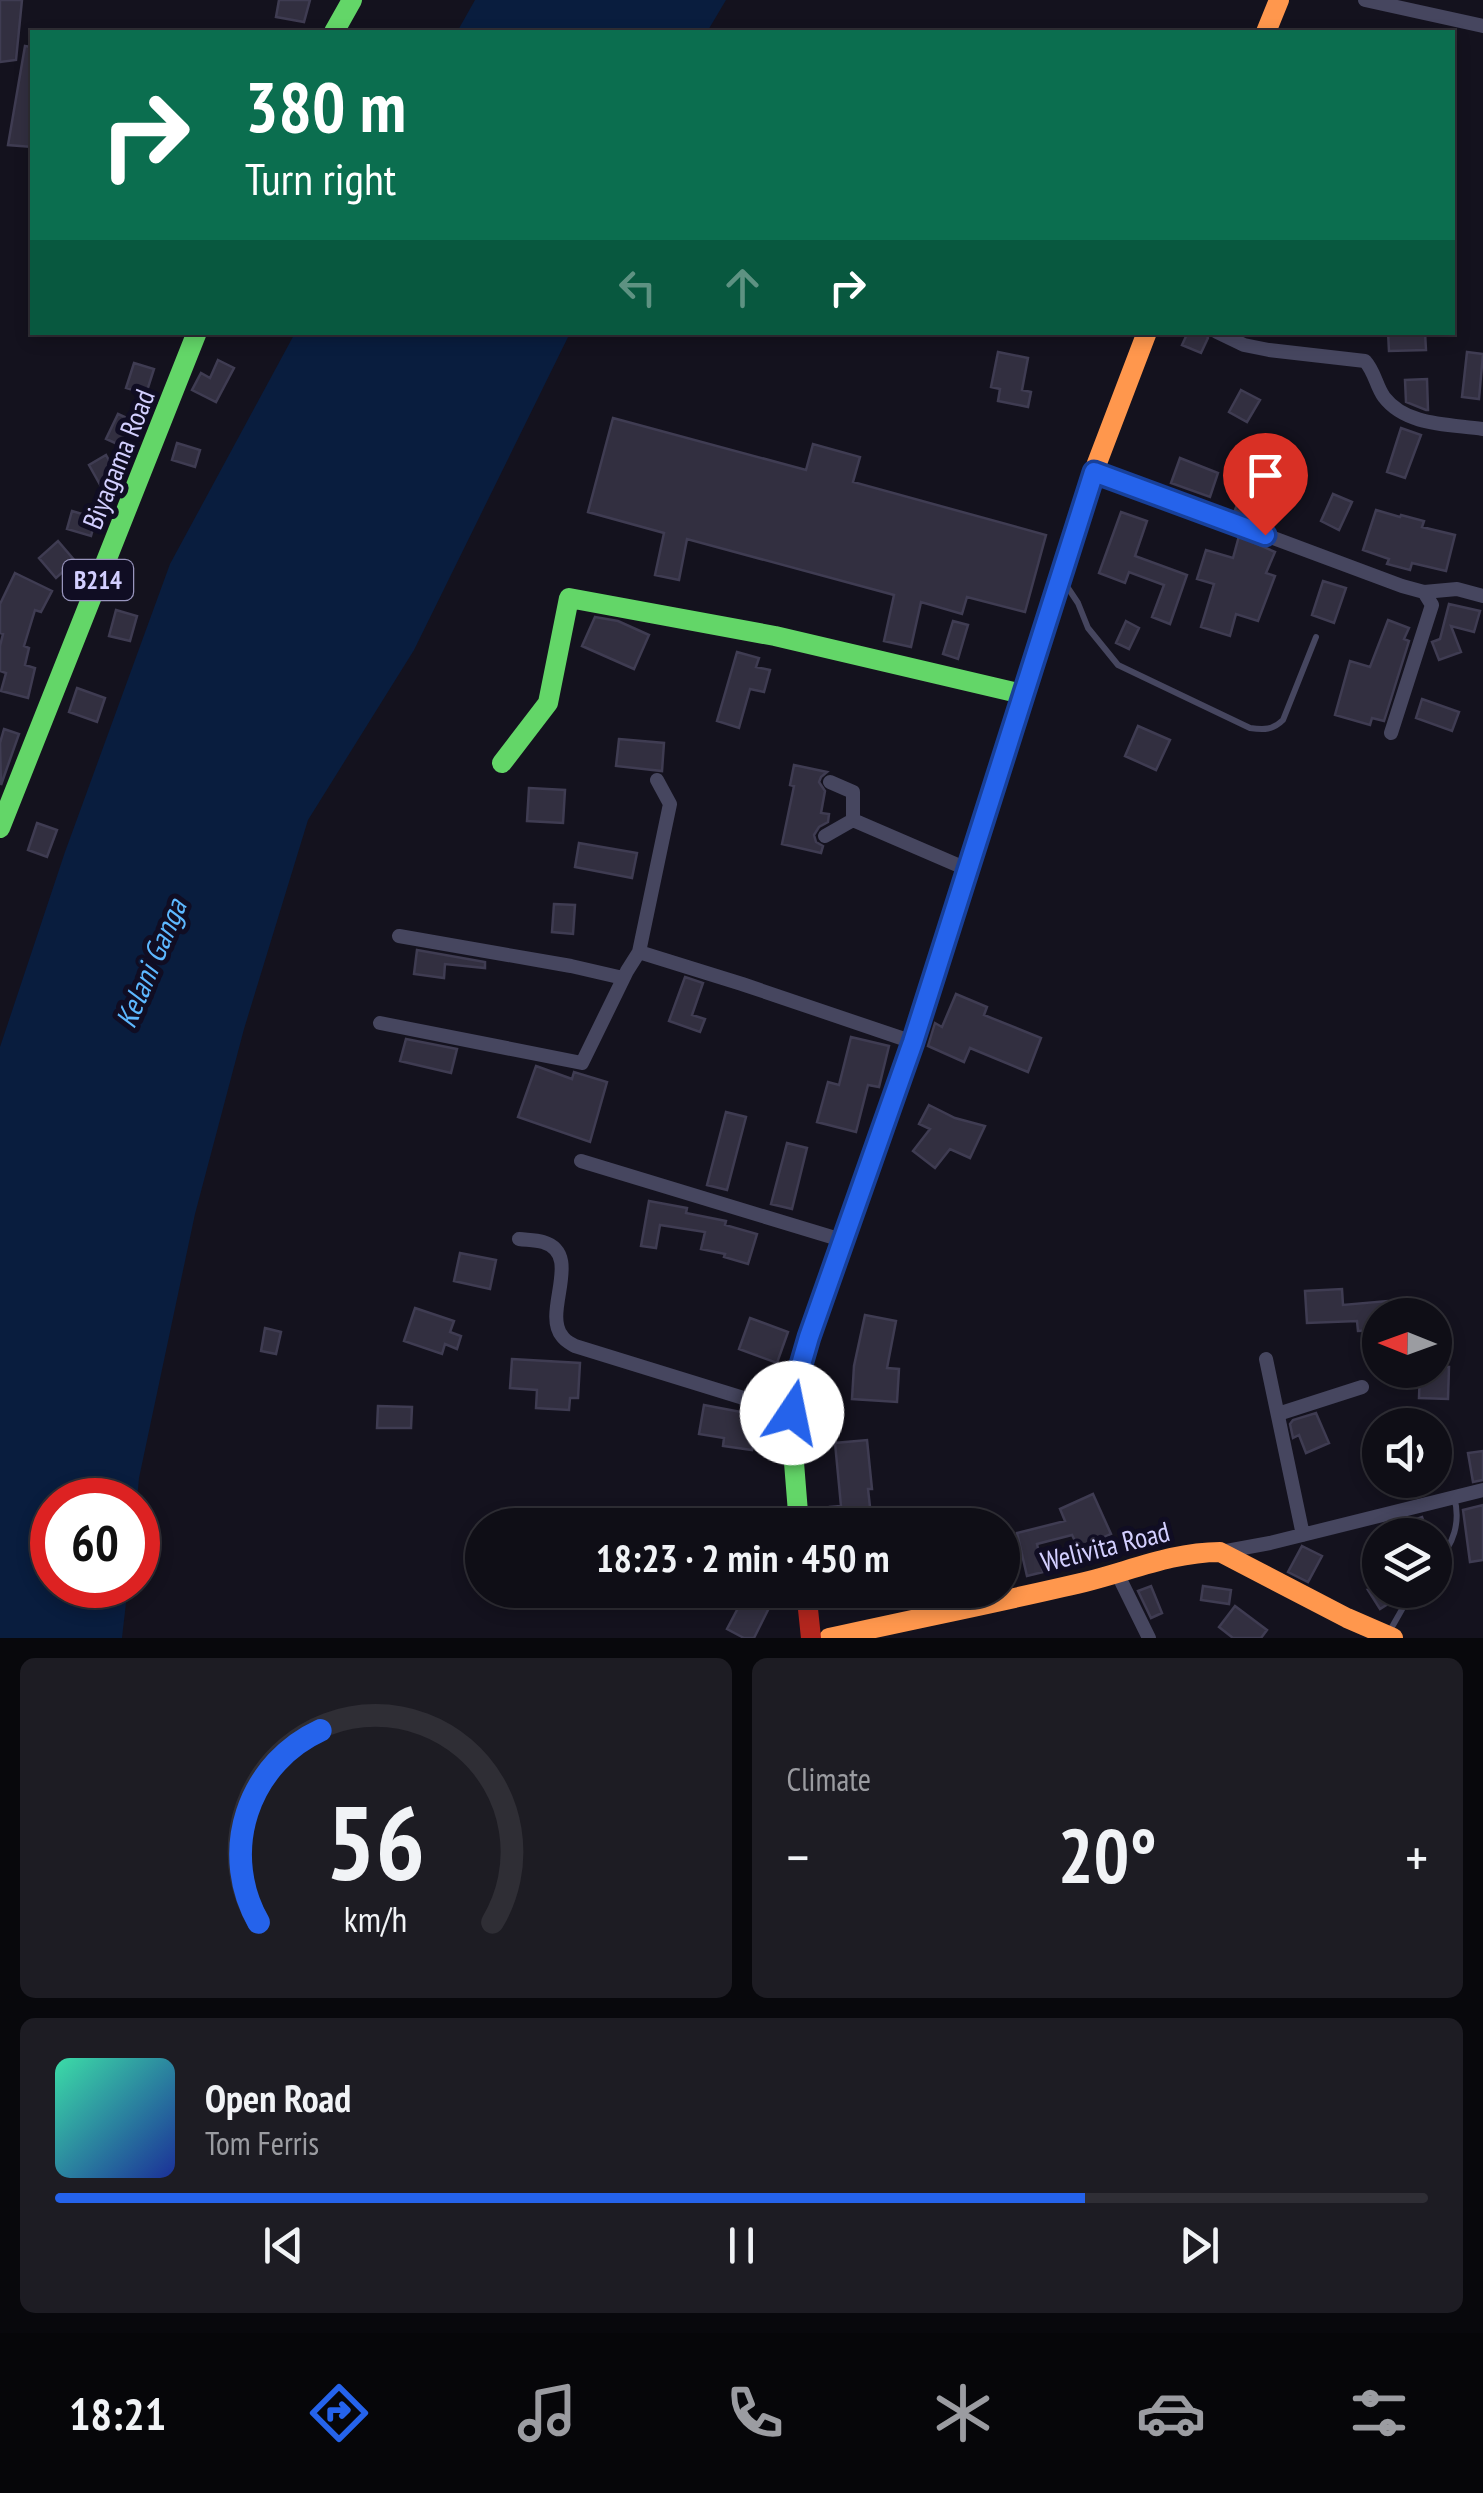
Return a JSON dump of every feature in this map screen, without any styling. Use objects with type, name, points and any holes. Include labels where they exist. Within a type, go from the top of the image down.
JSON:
[{"type":"main road","points":[[335,30],[352,0]]},
{"type":"main road","points":[[1267,30],[1279,0]]},
{"type":"main road","name":"Biyagama Road","points":[[0,828],[196,335]]},
{"type":"main road","points":[[797,1508],[792,1413],[809,1337],[913,1042],[1094,472],[1147,335]]},
{"type":"main road","points":[[502,763],[548,703],[569,598],[776,636],[1022,694]]},
{"type":"main road","points":[[1220,1552],[1390,1637]]},
{"type":"main road","name":"Welivita Road","points":[[828,1638],[1117,1574],[1184,1553],[1220,1552]]},
{"type":"main road","points":[[808,1608],[811,1638]]},
{"type":"street","points":[[1365,0],[1483,26]]},
{"type":"street","points":[[1223,335],[1244,345],[1269,350],[1365,361],[1374,370],[1382,395],[1398,411],[1419,422],[1483,429]]},
{"type":"street","points":[[1094,472],[1402,586],[1424,592],[1457,589],[1483,596]]},
{"type":"street","points":[[1391,733],[1432,605],[1424,592]]},
{"type":"street","points":[[380,1023],[582,1063],[623,978],[640,952],[670,804],[657,780]]},
{"type":"street","points":[[830,782],[853,792],[853,820]]},
{"type":"street","points":[[853,820],[969,870]]},
{"type":"street","points":[[825,836],[853,820]]},
{"type":"street","points":[[399,936],[623,978]]},
{"type":"street","points":[[640,952],[913,1042]]},
{"type":"street","points":[[580,1161],[845,1240]]},
{"type":"street","points":[[519,1239],[547,1242],[559,1253],[562,1268],[555,1319],[561,1336],[575,1346],[792,1413]]},
{"type":"street","points":[[1266,1359],[1304,1535]]},
{"type":"street","points":[[1278,1414],[1362,1388]]},
{"type":"street","name":"Welivita Road","points":[[1220,1552],[1483,1490]]},
{"type":"street","points":[[1117,1574],[1149,1638]]},
{"type":"lane","points":[[1060,577],[1078,603],[1088,628],[1118,665],[1250,728],[1264,730],[1284,720],[1316,637]]},
{"type":"lane","points":[[1452,1542],[1458,1510],[1454,1497]]},
{"type":"lane","points":[[1390,1637],[1404,1608]]},
{"type":"water","points":[[475,0],[726,0],[708,30],[458,30]]},
{"type":"water","name":"Kelani Ganga","points":[[294,335],[569,335],[414,650],[308,820],[244,1029],[195,1214],[139,1478],[30,1478],[30,1608],[125,1608],[122,1638],[0,1638],[0,1047],[65,852],[170,564]]},
{"type":"building","points":[[0,0],[22,0],[16,60],[0,62]]},
{"type":"building","points":[[279,0],[310,0],[304,22],[276,17]]},
{"type":"building","points":[[25,46],[30,47],[30,147],[8,145]]},
{"type":"building","points":[[1187,335],[1208,338],[1201,353],[1182,345]]},
{"type":"building","points":[[1388,335],[1425,335],[1426,350],[1389,351]]},
{"type":"building","points":[[998,352],[1028,358],[1022,390],[1031,392],[1028,407],[998,401],[1000,389],[991,387]]},
{"type":"building","points":[[1467,352],[1483,354],[1479,399],[1462,397]]},
{"type":"building","points":[[218,360],[234,368],[216,402],[192,390],[201,373],[210,378]]},
{"type":"building","points":[[134,363],[154,369],[146,394],[126,388]]},
{"type":"building","points":[[1427,379],[1428,410],[1406,402],[1405,380]]},
{"type":"building","points":[[1241,390],[1260,400],[1247,422],[1229,412]]},
{"type":"building","points":[[118,414],[136,422],[124,447],[106,439]]},
{"type":"building","points":[[613,418],[806,470],[813,444],[860,457],[853,482],[1046,535],[1025,612],[967,597],[962,614],[921,602],[911,647],[884,641],[894,595],[687,539],[679,580],[655,575],[664,533],[588,512]]},
{"type":"building","points":[[1401,428],[1421,435],[1405,478],[1387,472]]},
{"type":"building","points":[[177,443],[200,450],[195,467],[172,460]]},
{"type":"building","points":[[106,455],[120,480],[103,490],[89,465]]},
{"type":"building","points":[[1180,458],[1218,473],[1210,497],[1171,483]]},
{"type":"building","points":[[1255,459],[1284,471],[1264,523],[1235,510]]},
{"type":"building","points":[[1333,494],[1352,502],[1339,530],[1321,521]]},
{"type":"building","points":[[1376,510],[1424,521],[1422,527],[1455,535],[1446,571],[1412,563],[1410,570],[1387,564],[1389,559],[1363,550]]},
{"type":"building","points":[[72,511],[96,518],[91,536],[67,529]]},
{"type":"building","points":[[1121,512],[1147,521],[1135,556],[1187,575],[1170,624],[1152,617],[1164,585],[1129,572],[1125,583],[1099,573]]},
{"type":"building","points":[[1239,536],[1275,552],[1266,573],[1275,576],[1258,621],[1236,614],[1230,636],[1201,627],[1214,584],[1197,579],[1206,550],[1233,558]]},
{"type":"building","points":[[58,541],[75,561],[56,578],[39,558]]},
{"type":"building","points":[[15,573],[52,591],[41,612],[35,610],[24,646],[29,648],[25,665],[35,668],[28,698],[1,691],[6,673],[0,671],[0,604]]},
{"type":"building","points":[[1323,581],[1346,588],[1334,623],[1312,615]]},
{"type":"building","points":[[1449,604],[1480,611],[1474,632],[1451,626],[1461,652],[1439,660],[1432,642],[1440,639]]},
{"type":"building","points":[[116,610],[137,616],[130,641],[109,636]]},
{"type":"building","points":[[595,617],[618,621],[649,635],[634,669],[582,646]]},
{"type":"building","points":[[1388,620],[1409,628],[1404,639],[1409,641],[1384,721],[1372,718],[1370,725],[1335,715],[1350,661],[1370,667]]},
{"type":"building","points":[[953,621],[968,625],[958,659],[943,654]]},
{"type":"building","points":[[1126,621],[1139,628],[1129,649],[1116,643]]},
{"type":"building","points":[[737,652],[759,658],[756,667],[770,670],[764,692],[750,689],[739,728],[717,721]]},
{"type":"building","points":[[77,688],[105,698],[97,722],[69,712]]},
{"type":"building","points":[[1422,699],[1459,712],[1452,731],[1416,718]]},
{"type":"building","points":[[1138,726],[1170,740],[1156,770],[1125,756]]},
{"type":"building","points":[[4,729],[19,734],[1,785],[0,743]]},
{"type":"building","points":[[619,739],[664,743],[662,771],[616,766]]},
{"type":"building","points":[[794,765],[827,772],[819,782],[825,791],[821,813],[829,814],[828,822],[814,835],[823,846],[821,853],[782,844],[794,786],[790,785]]},
{"type":"building","points":[[529,788],[565,790],[563,823],[527,821]]},
{"type":"building","points":[[37,823],[57,830],[47,857],[28,850]]},
{"type":"building","points":[[579,843],[637,853],[632,878],[575,867]]},
{"type":"building","points":[[554,904],[575,905],[573,934],[552,932]]},
{"type":"building","points":[[417,950],[485,962],[485,968],[445,964],[444,978],[414,974]]},
{"type":"building","points":[[685,977],[703,983],[692,1015],[705,1019],[700,1032],[669,1021]]},
{"type":"building","points":[[956,994],[987,1007],[984,1015],[1041,1038],[1028,1072],[970,1048],[964,1062],[928,1046],[935,1023],[942,1027]]},
{"type":"building","points":[[851,1037],[889,1046],[879,1087],[868,1085],[856,1132],[817,1122],[828,1082],[839,1085]]},
{"type":"building","points":[[406,1039],[457,1049],[451,1073],[400,1061]]},
{"type":"building","points":[[536,1066],[572,1079],[574,1072],[607,1082],[590,1142],[518,1117]]},
{"type":"building","points":[[929,1105],[955,1118],[985,1126],[970,1158],[950,1149],[935,1168],[913,1151],[930,1129],[919,1124]]},
{"type":"building","points":[[726,1112],[746,1117],[727,1190],[707,1185]]},
{"type":"building","points":[[787,1143],[807,1148],[792,1209],[771,1204]]},
{"type":"building","points":[[649,1201],[687,1208],[686,1213],[726,1221],[725,1225],[757,1234],[748,1264],[701,1249],[705,1232],[660,1225],[656,1248],[641,1246]]},
{"type":"building","points":[[460,1253],[496,1260],[490,1289],[454,1281]]},
{"type":"building","points":[[1342,1289],[1343,1305],[1362,1303],[1362,1331],[1358,1331],[1357,1321],[1307,1323],[1305,1291]]},
{"type":"building","points":[[415,1308],[454,1321],[450,1332],[461,1336],[457,1349],[445,1344],[442,1354],[404,1341]]},
{"type":"building","points":[[865,1315],[896,1321],[887,1368],[899,1369],[897,1402],[852,1399],[854,1366]]},
{"type":"building","points":[[750,1318],[788,1332],[777,1363],[739,1349]]},
{"type":"building","points":[[265,1328],[281,1332],[276,1354],[261,1351]]},
{"type":"building","points":[[512,1359],[580,1363],[578,1398],[570,1398],[569,1410],[536,1408],[537,1390],[510,1388]]},
{"type":"building","points":[[1419,1388],[1448,1388],[1448,1399],[1419,1398]]},
{"type":"building","points":[[704,1405],[757,1415],[752,1450],[723,1446],[724,1438],[699,1434]]},
{"type":"building","points":[[378,1406],[412,1407],[411,1428],[377,1428]]},
{"type":"building","points":[[1316,1413],[1329,1443],[1306,1453],[1299,1435],[1293,1438],[1290,1424]]},
{"type":"building","points":[[867,1440],[870,1508],[830,1508],[841,1506],[835,1443]]},
{"type":"building","points":[[1483,1451],[1483,1480],[1473,1482],[1468,1453]]},
{"type":"building","points":[[1093,1494],[1111,1534],[1079,1549],[1072,1535],[1037,1544],[1043,1572],[1027,1576],[1020,1532],[1065,1521],[1060,1509]]},
{"type":"building","points":[[1483,1505],[1483,1560],[1470,1562],[1463,1510]]},
{"type":"building","points":[[1302,1546],[1322,1556],[1308,1582],[1288,1572]]},
{"type":"building","points":[[1151,1586],[1162,1613],[1151,1618],[1138,1591]]},
{"type":"building","points":[[1203,1586],[1231,1590],[1229,1604],[1201,1600]]},
{"type":"building","points":[[1235,1606],[1267,1630],[1261,1638],[1233,1638],[1219,1627]]},
{"type":"building","points":[[738,1608],[769,1608],[754,1638],[744,1638],[727,1629]]},
{"type":"traffic: fast","points":[[335,30],[352,0]]},
{"type":"traffic: fast","points":[[0,828],[196,335]]},
{"type":"traffic: fast","points":[[798,1508],[791,1425],[809,1337],[913,1042],[1076,527]]},
{"type":"traffic: fast","points":[[502,763],[548,703],[569,598],[775,636],[1022,694]]},
{"type":"traffic: slow","points":[[1267,30],[1279,0]]},
{"type":"traffic: slow","points":[[1076,527],[1146,335]]},
{"type":"traffic: slow","points":[[829,1638],[1085,1582],[1168,1559],[1220,1552],[1393,1638]]},
{"type":"traffic: jam","points":[[808,1608],[811,1638]]},
{"type":"route","points":[[792,1413],[809,1337],[913,1042],[1094,472],[1265,535]]}]
